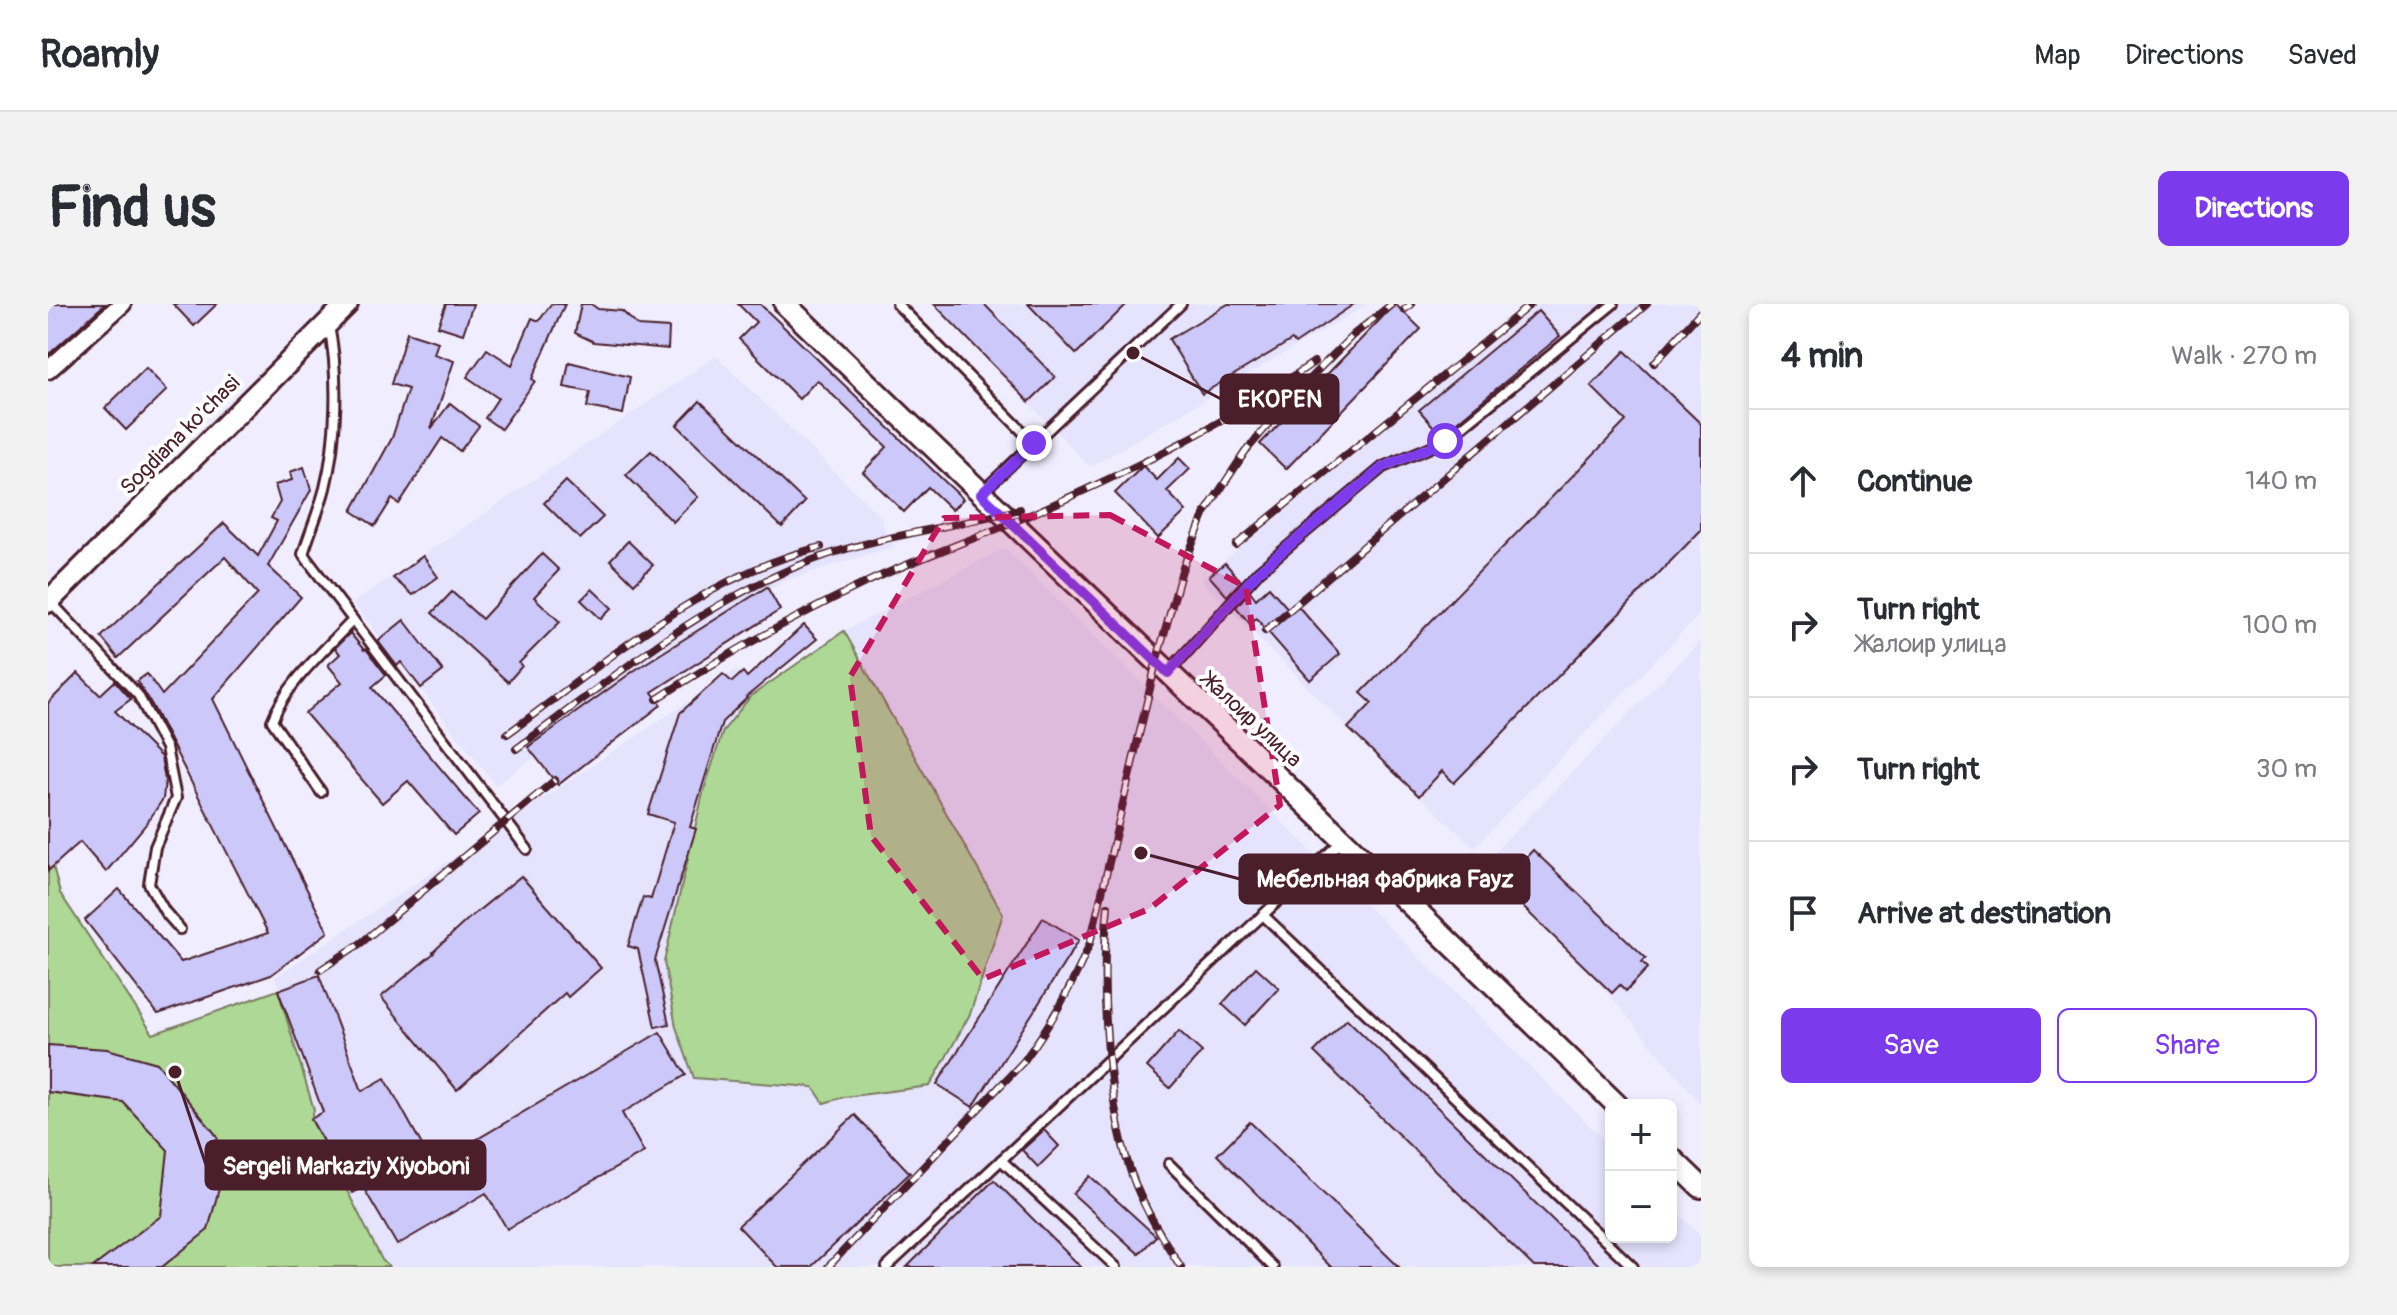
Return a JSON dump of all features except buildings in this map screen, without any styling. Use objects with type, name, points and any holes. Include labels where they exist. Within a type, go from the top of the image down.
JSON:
[{"type":"street","points":[[48,370],[122,304]]},
{"type":"street","name":"Sogdiana ko'chasi","points":[[49,601],[347,304]]},
{"type":"street","name":"Жалоир улица","points":[[785,304],[1345,839],[1611,1099]]},
{"type":"street","points":[[1677,1164],[1701,1187]]},
{"type":"lane","points":[[897,304],[1034,443]]},
{"type":"lane","points":[[981,494],[1181,304]]},
{"type":"lane","points":[[1168,673],[1259,571],[1372,476],[1383,467],[1445,441],[1613,304]]},
{"type":"lane","points":[[328,321],[335,357],[335,409],[325,486],[303,554],[527,849]]},
{"type":"lane","points":[[49,601],[138,695],[166,748],[176,798],[155,847],[149,884],[165,912],[180,929]]},
{"type":"lane","points":[[321,792],[272,721],[277,709],[306,672],[353,620]]},
{"type":"lane","points":[[887,1267],[1345,839]]},
{"type":"lane","points":[[1263,915],[1633,1267]]},
{"type":"lane","points":[[1001,1160],[1116,1267]]},
{"type":"lane","points":[[1169,1164],[1273,1267]]},
{"type":"highlighted area","points":[[1110,515],[1246,587],[1280,805],[1149,909],[983,979],[871,836],[850,677],[944,518]]},
{"type":"shaded area","points":[[934,304],[1368,304],[1090,467]]},
{"type":"shaded area","points":[[1538,304],[1701,304],[1701,613],[1474,848],[1348,728],[1201,580]]},
{"type":"shaded area","points":[[716,356],[881,517],[887,537],[895,546],[781,582],[707,630],[496,785],[353,603]]},
{"type":"shaded area","points":[[1005,548],[1605,1141],[1605,1243],[1677,1243],[1677,1212],[1701,1236],[1701,1267],[389,1267],[382,1260],[311,1119],[314,1109],[275,977],[737,669],[751,696],[723,731],[813,1087],[824,1102],[844,1097],[1003,914],[844,631]]},
{"type":"shaded area","points":[[1701,640],[1701,1104],[1492,855]]},
{"type":"green space","points":[[844,631],[1003,914],[970,1014],[930,1086],[844,1097],[824,1103],[813,1087],[694,1078],[676,1027],[664,962],[703,793],[723,731],[751,696]]},
{"type":"green space","points":[[48,862],[53,866],[60,893],[153,1034],[278,990],[314,1110],[311,1119],[382,1260],[389,1267],[48,1267]]},
{"type":"railway","points":[[828,1267],[1023,1062],[1052,1019],[1090,943],[1156,663],[1182,570],[1205,513],[1245,452],[1297,391],[1353,335],[1392,304]]},
{"type":"railway","points":[[1404,310],[1411,304]]},
{"type":"railway","points":[[1236,545],[1531,304]]},
{"type":"railway","points":[[1265,631],[1647,304]]},
{"type":"railway","points":[[1654,363],[1701,311]]},
{"type":"railway","points":[[657,699],[758,638],[863,584],[1049,507],[1166,451],[1242,409],[1314,362]]},
{"type":"railway","points":[[516,749],[658,644],[733,597],[773,577],[838,551],[1020,509]]},
{"type":"railway","points":[[507,734],[618,651],[695,600],[777,560],[821,547]]},
{"type":"railway","points":[[320,970],[361,943],[555,780]]},
{"type":"railway","points":[[1108,906],[1105,1010],[1118,1122],[1136,1186],[1181,1267]]},
{"type":"place","name":"EKOPEN","points":[[1133,353]]},
{"type":"place","name":"Мебельная фабрика Fayz","points":[[1141,853]]},
{"type":"place","name":"Sergeli Markaziy Xiyoboni","points":[[175,1072]]},
{"type":"route","points":[[1034,443],[981,494],[1168,673],[1259,571],[1383,467],[1445,441]]}]
